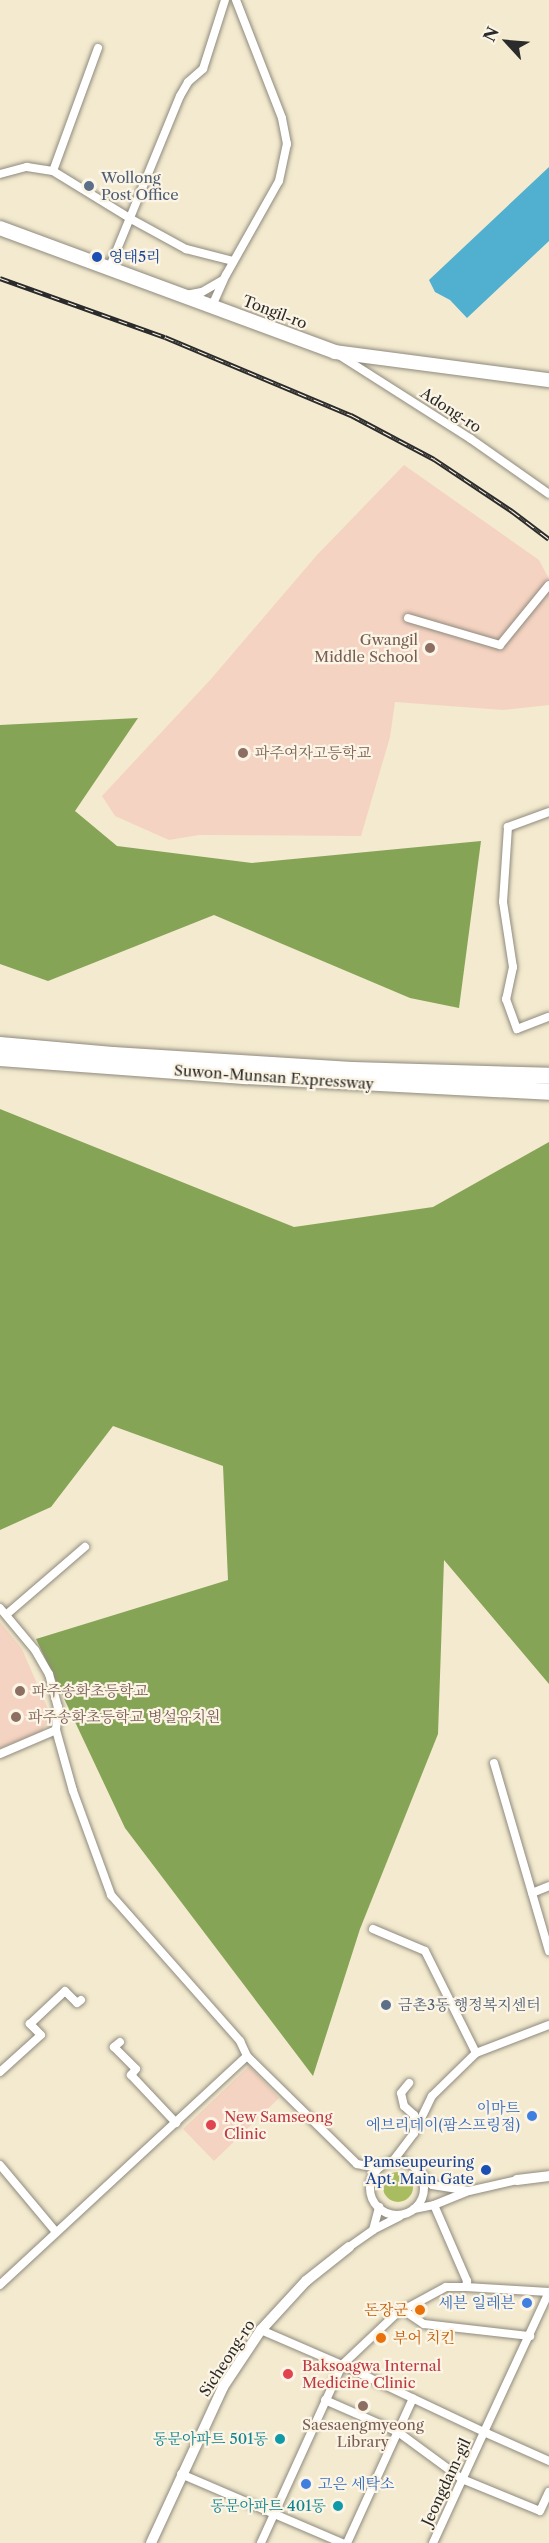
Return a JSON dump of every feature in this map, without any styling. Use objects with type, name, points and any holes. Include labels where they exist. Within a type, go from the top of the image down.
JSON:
[{"type":"highway","name":"Suwon-Munsan Expressway","points":[[0,1045],[113,1055],[352,1070],[549,1076]]},
{"type":"highway","name":"Suwon-Munsan Expressway","points":[[0,1058],[248,1076],[549,1092]]},
{"type":"main road","name":"Tongil-ro","points":[[0,228],[335,352],[549,380]]},
{"type":"street","points":[[109,269],[180,96],[188,82],[203,69],[225,0]]},
{"type":"street","points":[[212,306],[233,261],[279,182],[287,144],[282,118],[236,0]]},
{"type":"street","points":[[53,171],[98,48]]},
{"type":"street","points":[[0,174],[27,167],[53,171],[131,219],[186,249],[233,261]]},
{"type":"street","points":[[183,296],[202,291],[223,280]]},
{"type":"street","name":"Adong-ro","points":[[335,352],[471,439],[549,494]]},
{"type":"street","points":[[408,618],[500,645],[549,585]]},
{"type":"street","points":[[549,812],[508,827],[502,902],[513,967],[506,999],[517,1029],[549,1017]]},
{"type":"street","points":[[85,1547],[4,1611],[36,1650],[49,1674],[58,1707],[56,1730],[73,1791],[111,1895],[240,2041],[247,2056],[357,2163],[371,2181]]},
{"type":"street","points":[[0,1754],[56,1730]]},
{"type":"street","points":[[494,1763],[549,1951]]},
{"type":"street","points":[[532,1893],[549,1886]]},
{"type":"street","points":[[372,1929],[425,1951],[476,2053]]},
{"type":"street","points":[[0,2072],[41,2035],[30,2024],[65,1991],[77,2003],[81,2000]]},
{"type":"street","points":[[393,2161],[414,2133],[432,2096],[476,2053],[549,2025]]},
{"type":"street","points":[[120,2042],[114,2047],[136,2068],[131,2075],[176,2122]]},
{"type":"street","points":[[0,2285],[247,2056]]},
{"type":"street","points":[[409,2083],[401,2093],[404,2106],[414,2115],[414,2133]]},
{"type":"street","points":[[469,2191],[432,2185],[418,2170],[402,2161],[393,2161],[378,2168],[371,2181],[371,2195],[379,2207],[392,2214],[434,2205],[469,2191],[516,2180],[549,2176]]},
{"type":"street","points":[[357,2163],[378,2168]]},
{"type":"street","points":[[0,2165],[56,2232]]},
{"type":"street","points":[[349,2247],[373,2230],[410,2211],[420,2203],[424,2186],[418,2170]]},
{"type":"street","points":[[434,2205],[467,2281],[466,2287]]},
{"type":"street","points":[[373,2230],[379,2207]]},
{"type":"street","name":"Sicheong-ro","points":[[151,2543],[223,2387],[261,2330],[306,2281],[349,2247]]},
{"type":"street","points":[[261,2543],[342,2366],[370,2337],[404,2310],[446,2287],[549,2292],[484,2432]]},
{"type":"street","points":[[404,2310],[424,2324],[530,2336]]},
{"type":"street","name":"Jeongdam-gil","points":[[261,2330],[549,2461]]},
{"type":"street","points":[[347,2543],[412,2398]]},
{"type":"street","points":[[325,2400],[398,2433],[462,2479],[540,2511],[549,2492]]},
{"type":"street","name":"Jeongdam-gil","points":[[433,2543],[484,2432]]},
{"type":"street","points":[[181,2474],[274,2516],[342,2543]]},
{"type":"shaded area","points":[[404,465],[539,560],[549,579],[549,705],[503,710],[395,702],[390,737],[361,836],[199,835],[169,840],[115,816],[102,796],[211,679],[317,555]]},
{"type":"shaded area","name":"파주송화초등학교","points":[[0,1622],[22,1649],[51,1716],[42,1731],[0,1748]]},
{"type":"shaded area","points":[[249,2066],[279,2098],[214,2161],[183,2129]]},
{"type":"green space","points":[[138,718],[75,811],[117,846],[252,863],[481,841],[459,1008],[410,998],[214,915],[48,981],[0,964],[0,725]]},
{"type":"green space","points":[[0,1109],[294,1227],[433,1207],[549,1142],[549,1684],[444,1560],[438,1734],[360,1929],[313,2076],[125,1828],[36,1639],[228,1580],[223,1466],[113,1426],[51,1507],[0,1530]]},
{"type":"green space","points":[[398,2172],[404,2173],[412,2181],[412,2193],[404,2201],[398,2202],[392,2201],[384,2193],[383,2187],[384,2181],[392,2173]]},
{"type":"water","points":[[549,167],[549,241],[467,318],[450,300],[435,292],[429,280]]},
{"type":"railway","points":[[0,278],[165,337],[351,415],[434,459],[512,511],[549,539]]},
{"type":"place","name":"Wollong Post Office","points":[[89,186]]},
{"type":"place","name":"영태5리","points":[[97,257]]},
{"type":"place","name":"Gwangil Middle School","points":[[430,648]]},
{"type":"place","name":"파주여자고등학교","points":[[243,753]]},
{"type":"place","name":"파주송화초등학교","points":[[20,1691]]},
{"type":"place","name":"파주송화초등학교 병설유치원","points":[[16,1717]]},
{"type":"place","name":"금촌3동 행정복지센터","points":[[386,2005]]},
{"type":"place","name":"이마트 에브리데이(팜스프링점)","points":[[532,2116]]},
{"type":"place","name":"New Samseong Clinic","points":[[211,2125]]},
{"type":"place","name":"Pamseupeuring Apt. Main Gate","points":[[486,2170]]},
{"type":"place","name":"세븐 일레븐","points":[[527,2303]]},
{"type":"place","name":"돈장군","points":[[420,2310]]},
{"type":"place","name":"부어 치킨","points":[[381,2338]]},
{"type":"place","name":"Baksoagwa Internal Medicine Clinic","points":[[288,2374]]},
{"type":"place","name":"Saesaengmyeong Library","points":[[363,2406]]},
{"type":"place","name":"동문아파트 501동","points":[[280,2439]]},
{"type":"place","name":"고은 세탁소","points":[[306,2484]]},
{"type":"place","name":"동문아파트 401동","points":[[338,2506]]}]
